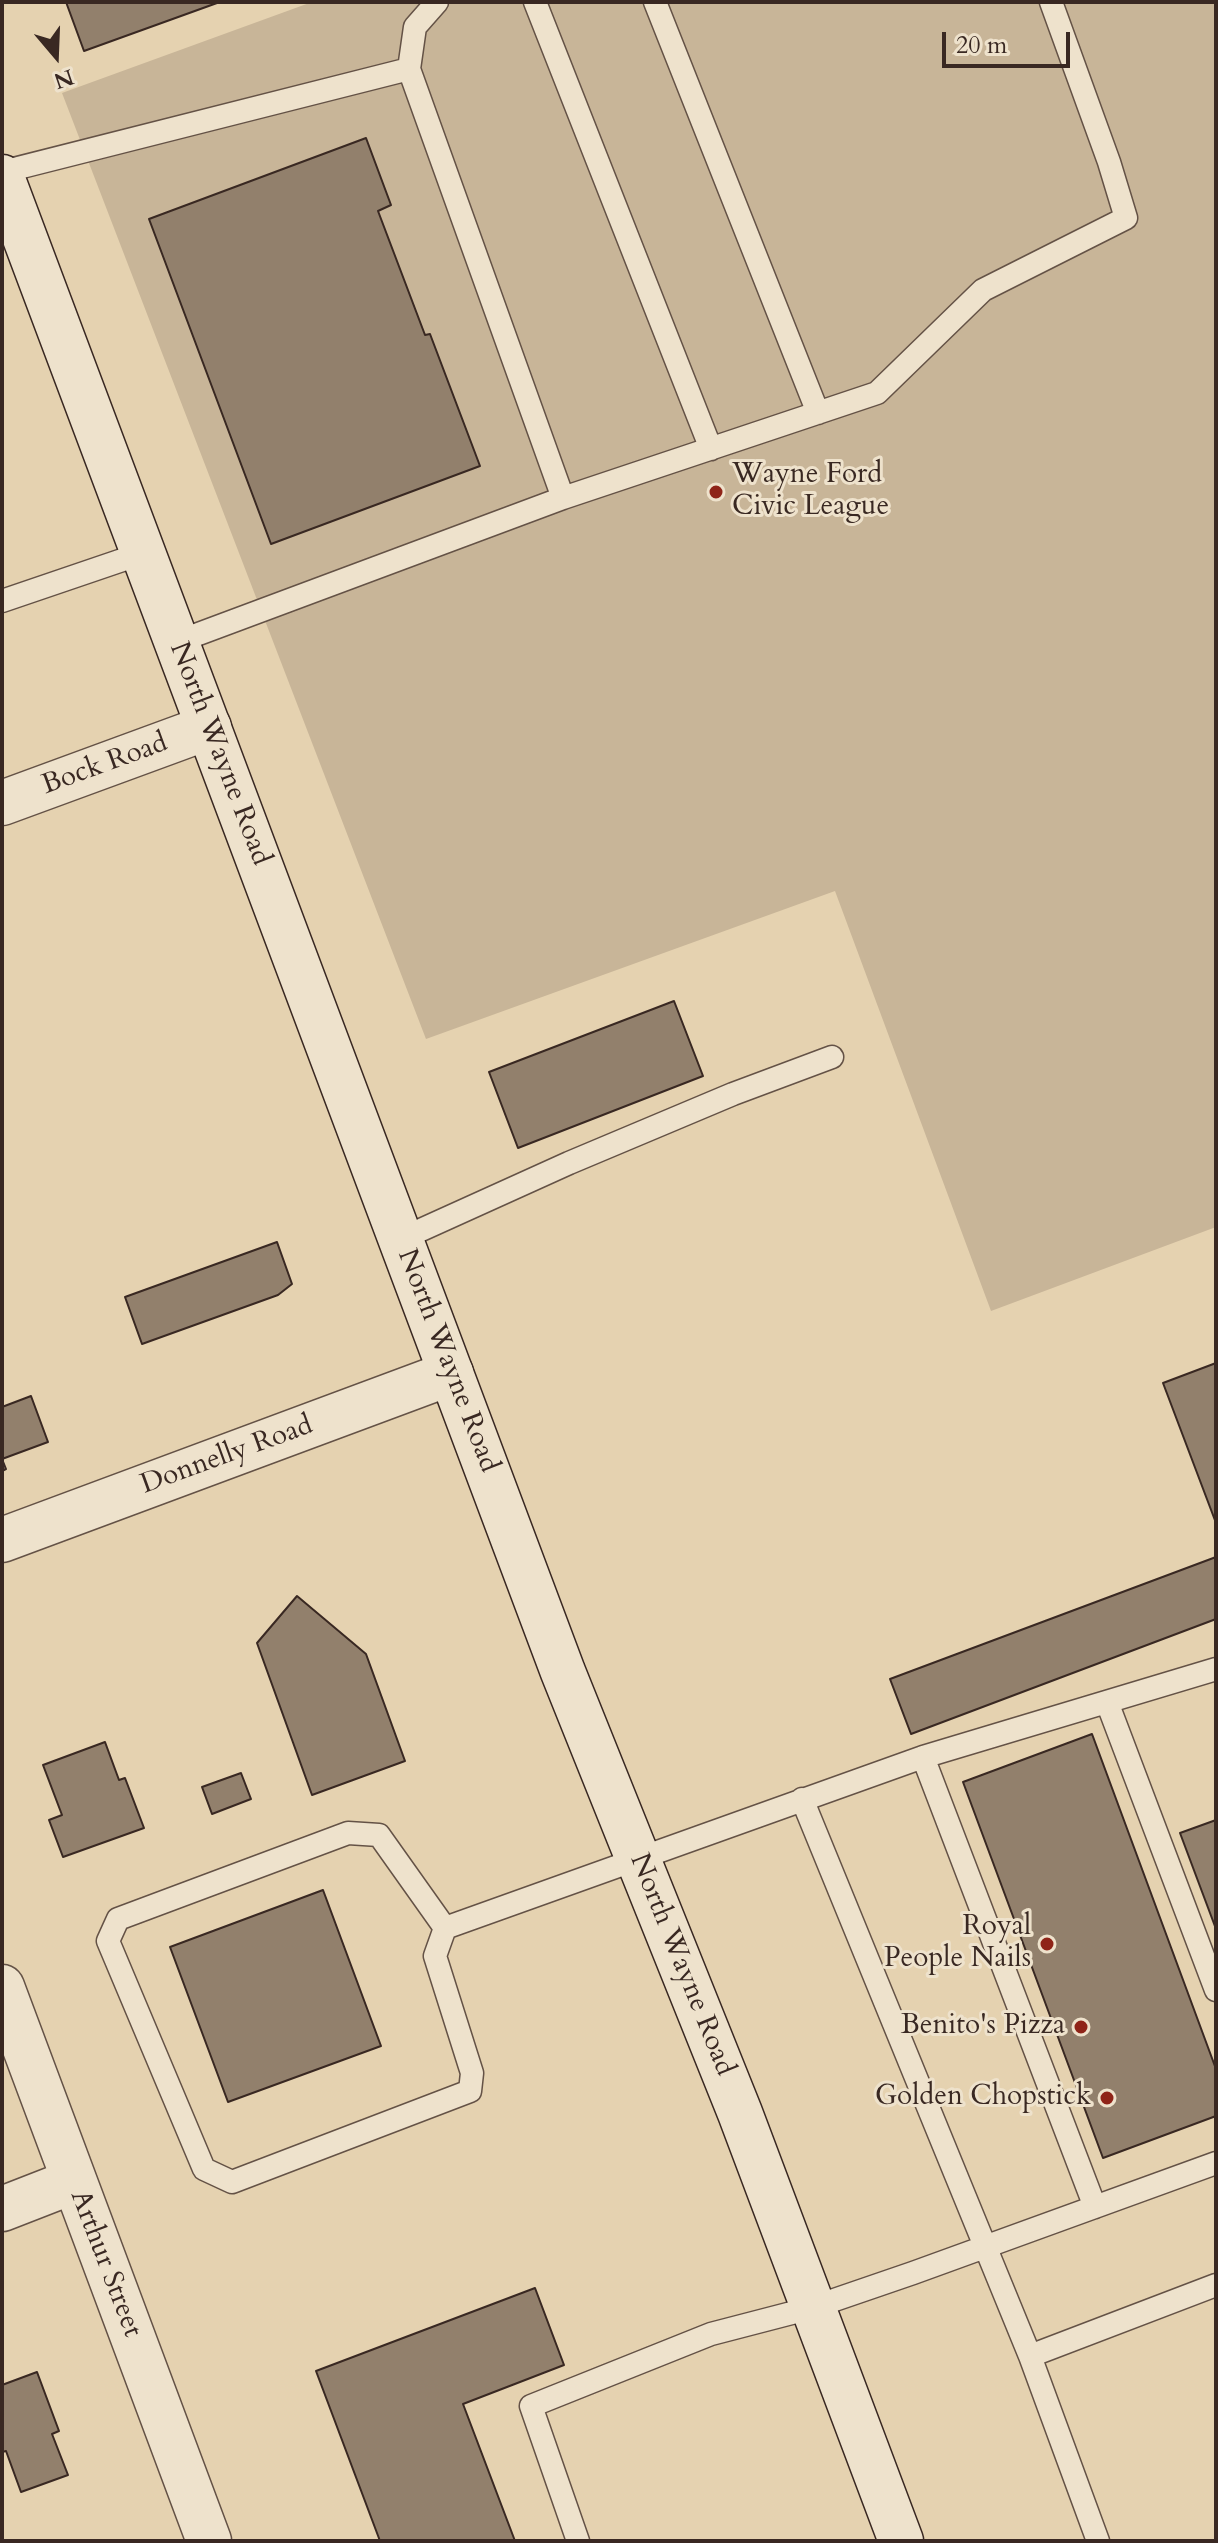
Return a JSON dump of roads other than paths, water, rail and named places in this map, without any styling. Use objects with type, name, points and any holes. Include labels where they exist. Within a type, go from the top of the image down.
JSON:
[{"type":"main road","name":"North Wayne Road","points":[[2,175],[12,234],[143,553],[563,1672],[740,2113],[901,2541]]},
{"type":"main road","name":"Bock Road","points":[[2,803],[209,727]]},
{"type":"main road","name":"Donnelly Road","points":[[2,1540],[451,1373]]},
{"type":"main road","name":"Arthur Street","points":[[2,1987],[209,2541]]},
{"type":"main road","points":[[2,2209],[74,2181]]},
{"type":"lane","points":[[437,2],[415,27],[409,69],[563,498]]},
{"type":"lane","points":[[535,2],[711,449]]},
{"type":"lane","points":[[655,2],[818,413]]},
{"type":"lane","points":[[177,642],[563,498],[877,393],[983,290],[1126,218],[1051,2]]},
{"type":"lane","points":[[2,175],[409,69]]},
{"type":"lane","points":[[2,601],[143,553]]},
{"type":"lane","points":[[401,1239],[569,1163],[733,1094],[832,1057]]},
{"type":"lane","points":[[445,1928],[923,1757],[1216,1669]]},
{"type":"lane","points":[[1107,1702],[1216,1990]]},
{"type":"lane","points":[[923,1757],[1095,2207]]},
{"type":"lane","points":[[802,1799],[1030,2356],[1098,2541]]},
{"type":"lane","points":[[348,1833],[379,1835],[445,1928],[435,1956],[472,2073],[470,2091],[232,2182],[204,2169],[108,1941],[118,1919],[348,1833]]},
{"type":"lane","points":[[578,2541],[531,2406],[711,2334],[811,2308],[986,2248],[1216,2163]]},
{"type":"lane","points":[[1030,2356],[1216,2285]]},
{"type":"place","name":"Wayne Ford Civic League","points":[[716,492]]},
{"type":"place","name":"Royal People Nails","points":[[1047,1944]]},
{"type":"place","name":"Benito's Pizza","points":[[1081,2027]]},
{"type":"place","name":"Golden Chopstick","points":[[1107,2098]]}]
